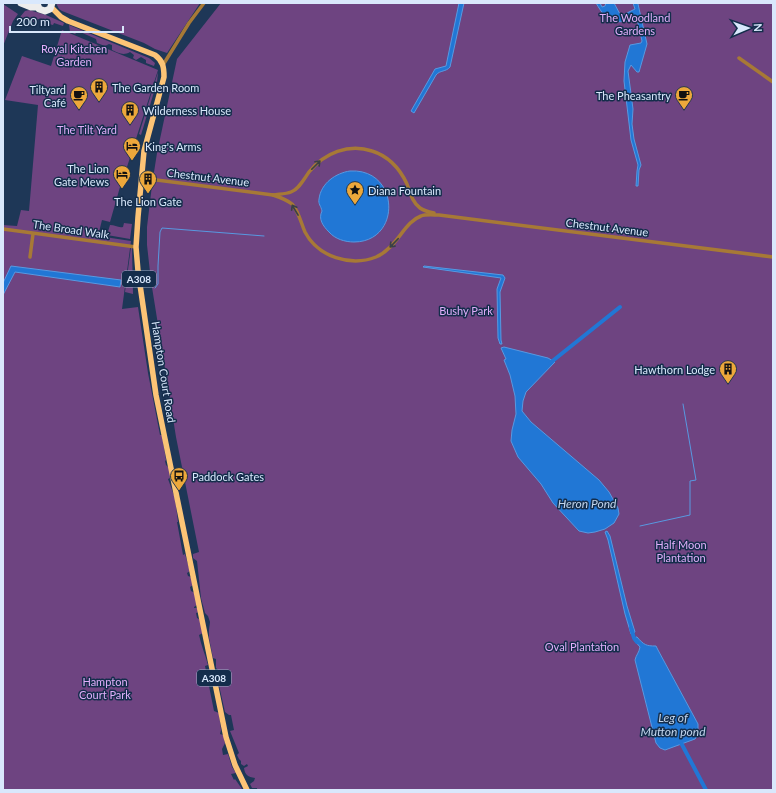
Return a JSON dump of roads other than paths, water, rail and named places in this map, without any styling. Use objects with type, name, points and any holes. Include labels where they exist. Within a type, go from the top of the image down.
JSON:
[{"type":"highway","points":[[21,3],[31,7],[38,5],[41,10],[50,7]]},
{"type":"main road","points":[[50,7],[61,17],[152,54],[158,58],[163,65]]},
{"type":"main road","name":"Hampton Court Road","points":[[163,65],[164,77],[144,151],[136,247],[138,272],[156,395],[226,737],[235,765],[247,790]]},
{"type":"street","points":[[163,65],[189,22],[204,3]]},
{"type":"street","points":[[739,58],[773,82]]},
{"type":"street","points":[[287,201],[289,193],[296,189],[314,167],[329,155],[346,149],[364,149],[377,153],[392,163],[402,175],[413,199],[422,211],[421,216]]},
{"type":"street","name":"Chestnut Avenue","points":[[141,178],[273,194],[289,193]]},
{"type":"street","name":"Chestnut Avenue","points":[[273,194],[292,204],[306,233],[317,247],[336,258],[348,261],[363,260],[381,255],[395,242],[410,223],[421,216],[439,215],[773,257]]},
{"type":"street","name":"Chestnut Avenue","points":[[420,208],[439,215]]},
{"type":"street","name":"The Broad Walk","points":[[3,229],[136,247]]},
{"type":"street","points":[[30,256],[34,234]]},
{"type":"water","points":[[459,3],[464,3],[450,67],[436,75],[414,113],[411,111],[435,69],[446,66]]},
{"type":"water","points":[[596,3],[600,3],[602,7],[605,6],[606,3],[614,3],[621,16],[635,9],[633,3],[638,3],[647,44],[639,72],[637,72],[631,65],[628,71],[633,109],[632,124],[634,139],[641,165],[639,170],[638,186],[636,186],[638,165],[631,140],[624,81],[625,62],[630,45],[641,43],[642,41],[637,19],[623,22],[613,21],[604,15]]},
{"type":"water","points":[[350,171],[366,173],[378,181],[386,192],[389,205],[387,219],[381,230],[370,239],[354,242],[344,241],[337,238],[327,230],[321,220],[322,211],[319,204],[320,193],[326,184],[340,174]]},
{"type":"water","points":[[11,266],[121,280],[120,287],[15,272],[3,295],[3,283]]},
{"type":"water","points":[[423,267],[503,275],[505,278],[500,292],[502,344],[500,344],[498,338],[497,289],[501,278]]},
{"type":"water","name":"Heron Pond","points":[[504,347],[548,358],[555,362],[526,392],[522,411],[531,422],[599,480],[609,492],[618,508],[619,514],[614,523],[605,529],[588,533],[579,531],[553,503],[541,484],[518,457],[511,441],[516,414],[515,396],[510,375],[504,360],[506,359],[501,348]]},
{"type":"water","points":[[607,531],[610,536],[635,632],[631,634],[605,532]]},
{"type":"water","name":"Leg of Mutton pond","points":[[636,637],[645,644],[656,646],[698,724],[698,735],[695,739],[665,750],[660,748],[656,743],[635,660],[640,647],[634,640]]},
{"type":"waterway","points":[[155,288],[158,284],[160,232],[162,228],[264,236]]},
{"type":"waterway","points":[[550,363],[620,307]]},
{"type":"waterway","points":[[640,526],[690,515],[690,481],[696,480],[683,404]]},
{"type":"waterway","points":[[631,628],[637,642]]},
{"type":"waterway","points":[[679,739],[706,790]]},
{"type":"place","name":"The Garden Room","points":[[99,102]]},
{"type":"place","name":"Tiltyard Café","points":[[79,110]]},
{"type":"place","name":"The Pheasantry","points":[[684,110]]},
{"type":"place","name":"Wilderness House","points":[[130,125]]},
{"type":"place","name":"King's Arms","points":[[132,161]]},
{"type":"place","name":"The Lion Gate Mews","points":[[122,189]]},
{"type":"place","name":"The Lion Gate","points":[[148,194]]},
{"type":"place","name":"Diana Fountain","points":[[355,205]]},
{"type":"place","name":"Hawthorn Lodge","points":[[728,384]]},
{"type":"place","name":"Paddock Gates","points":[[179,491]]},
{"type":"park label","name":"The Woodland Gardens","points":[[635,23]]},
{"type":"park label","name":"Royal Kitchen Garden","points":[[74,54]]},
{"type":"park label","name":"The Tilt Yard","points":[[87,129]]},
{"type":"park label","name":"Bushy Park","points":[[466,310]]},
{"type":"park label","name":"Half Moon Plantation","points":[[681,550]]},
{"type":"park label","name":"Oval Plantation","points":[[582,646]]},
{"type":"park label","name":"Hampton Court Park","points":[[105,687]]}]
